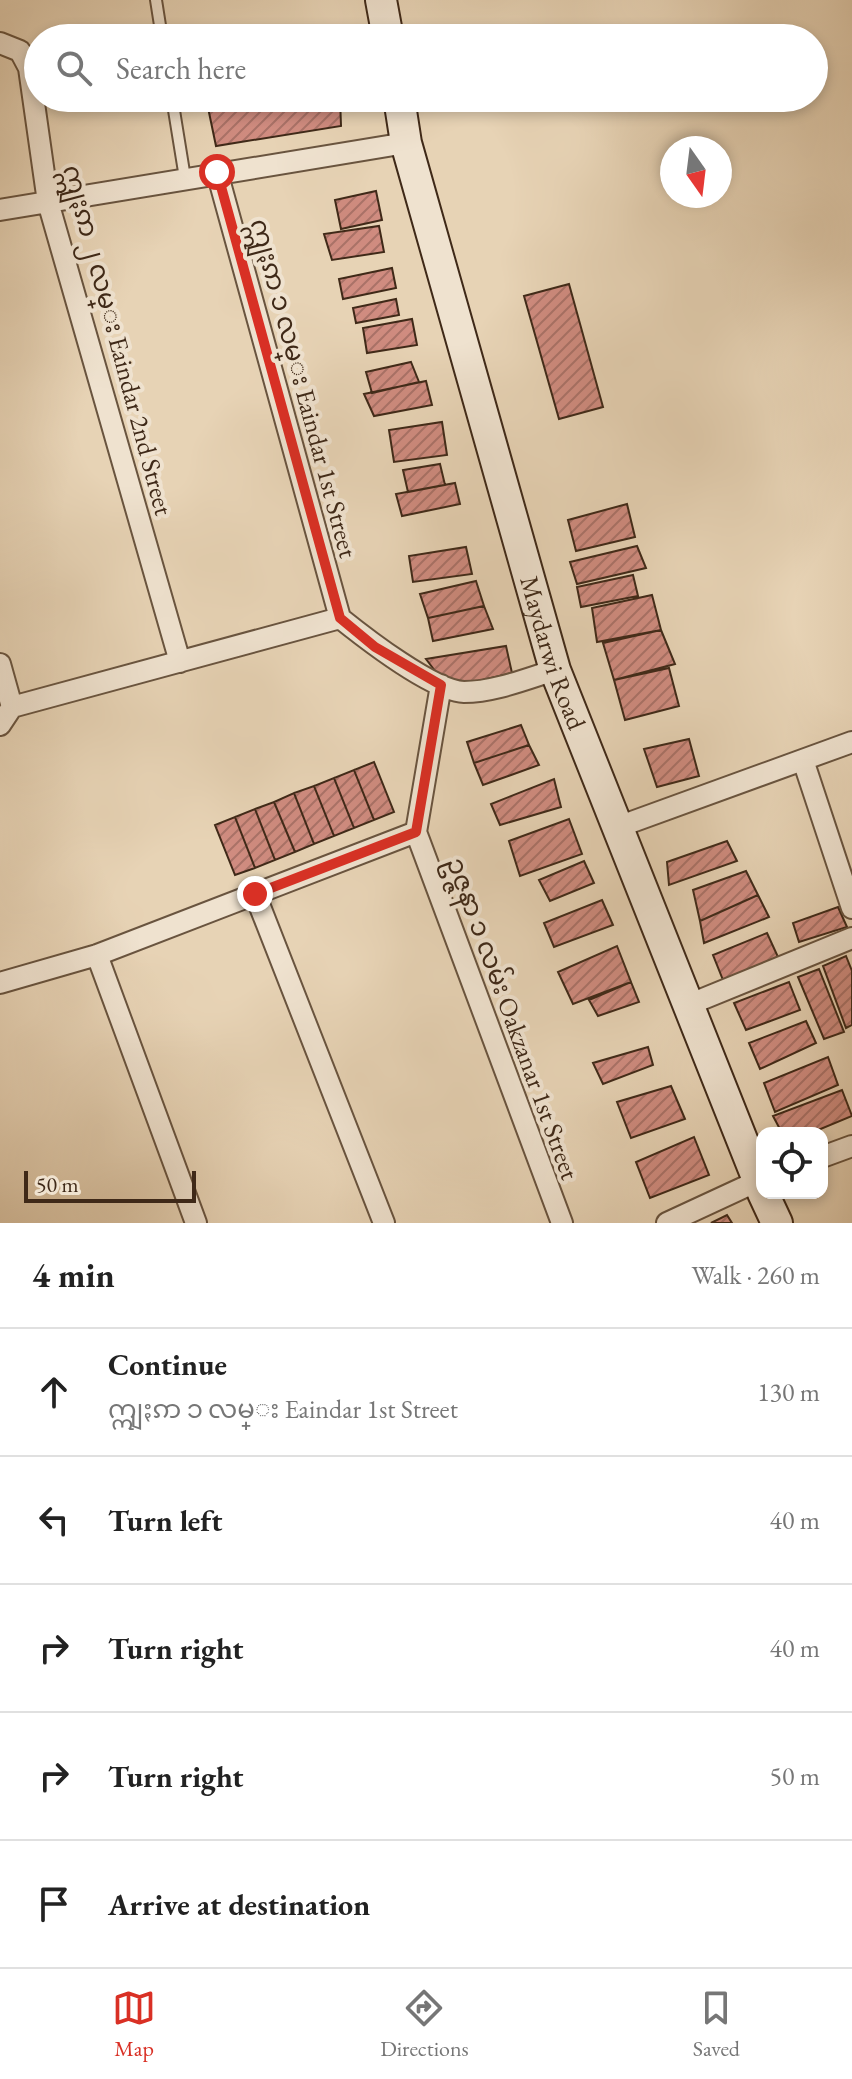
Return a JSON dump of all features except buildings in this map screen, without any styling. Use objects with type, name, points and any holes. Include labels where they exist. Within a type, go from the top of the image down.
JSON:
[{"type":"street","points":[[381,0],[385,24]]},
{"type":"street","name":"ဣျႏၵာ ၂ လမ္း Eaindar 2nd Street","points":[[0,43],[20,51],[24,59]]},
{"type":"street","name":"ဣျႏၵာ ၂ လမ္း Eaindar 2nd Street","points":[[35,112],[48,202],[180,662]]},
{"type":"street","name":"Maydarwi Road","points":[[401,112],[406,143],[555,670],[756,1174]]},
{"type":"street","points":[[0,210],[406,143]]},
{"type":"street","name":"ဣျႏၵာ ၁ လမ္း Eaindar 1st Street","points":[[217,172],[340,618]]},
{"type":"street","points":[[0,725],[12,707],[340,618],[375,647],[455,691],[485,690],[555,670]]},
{"type":"street","points":[[0,664],[12,707]]},
{"type":"street","points":[[0,983],[97,955],[416,832],[441,685]]},
{"type":"street","points":[[618,827],[852,742]]},
{"type":"street","points":[[803,760],[852,908]]},
{"type":"street","name":"ဥဇ္ဇနာ ၁ လမ်း Oakzanar 1st Street","points":[[416,832],[562,1223]]},
{"type":"street","points":[[255,894],[384,1223]]},
{"type":"street","points":[[688,1005],[852,938]]},
{"type":"street","points":[[97,955],[196,1223]]},
{"type":"street","points":[[828,1155],[852,1146]]},
{"type":"street","points":[[667,1223],[756,1188]]},
{"type":"street","name":"Maydarwi Road","points":[[767,1199],[777,1223]]},
{"type":"lane","points":[[156,0],[160,24]]},
{"type":"lane","points":[[174,112],[185,178]]},
{"type":"route","points":[[217,172],[340,618],[375,647],[441,685],[416,832],[255,894]]}]
